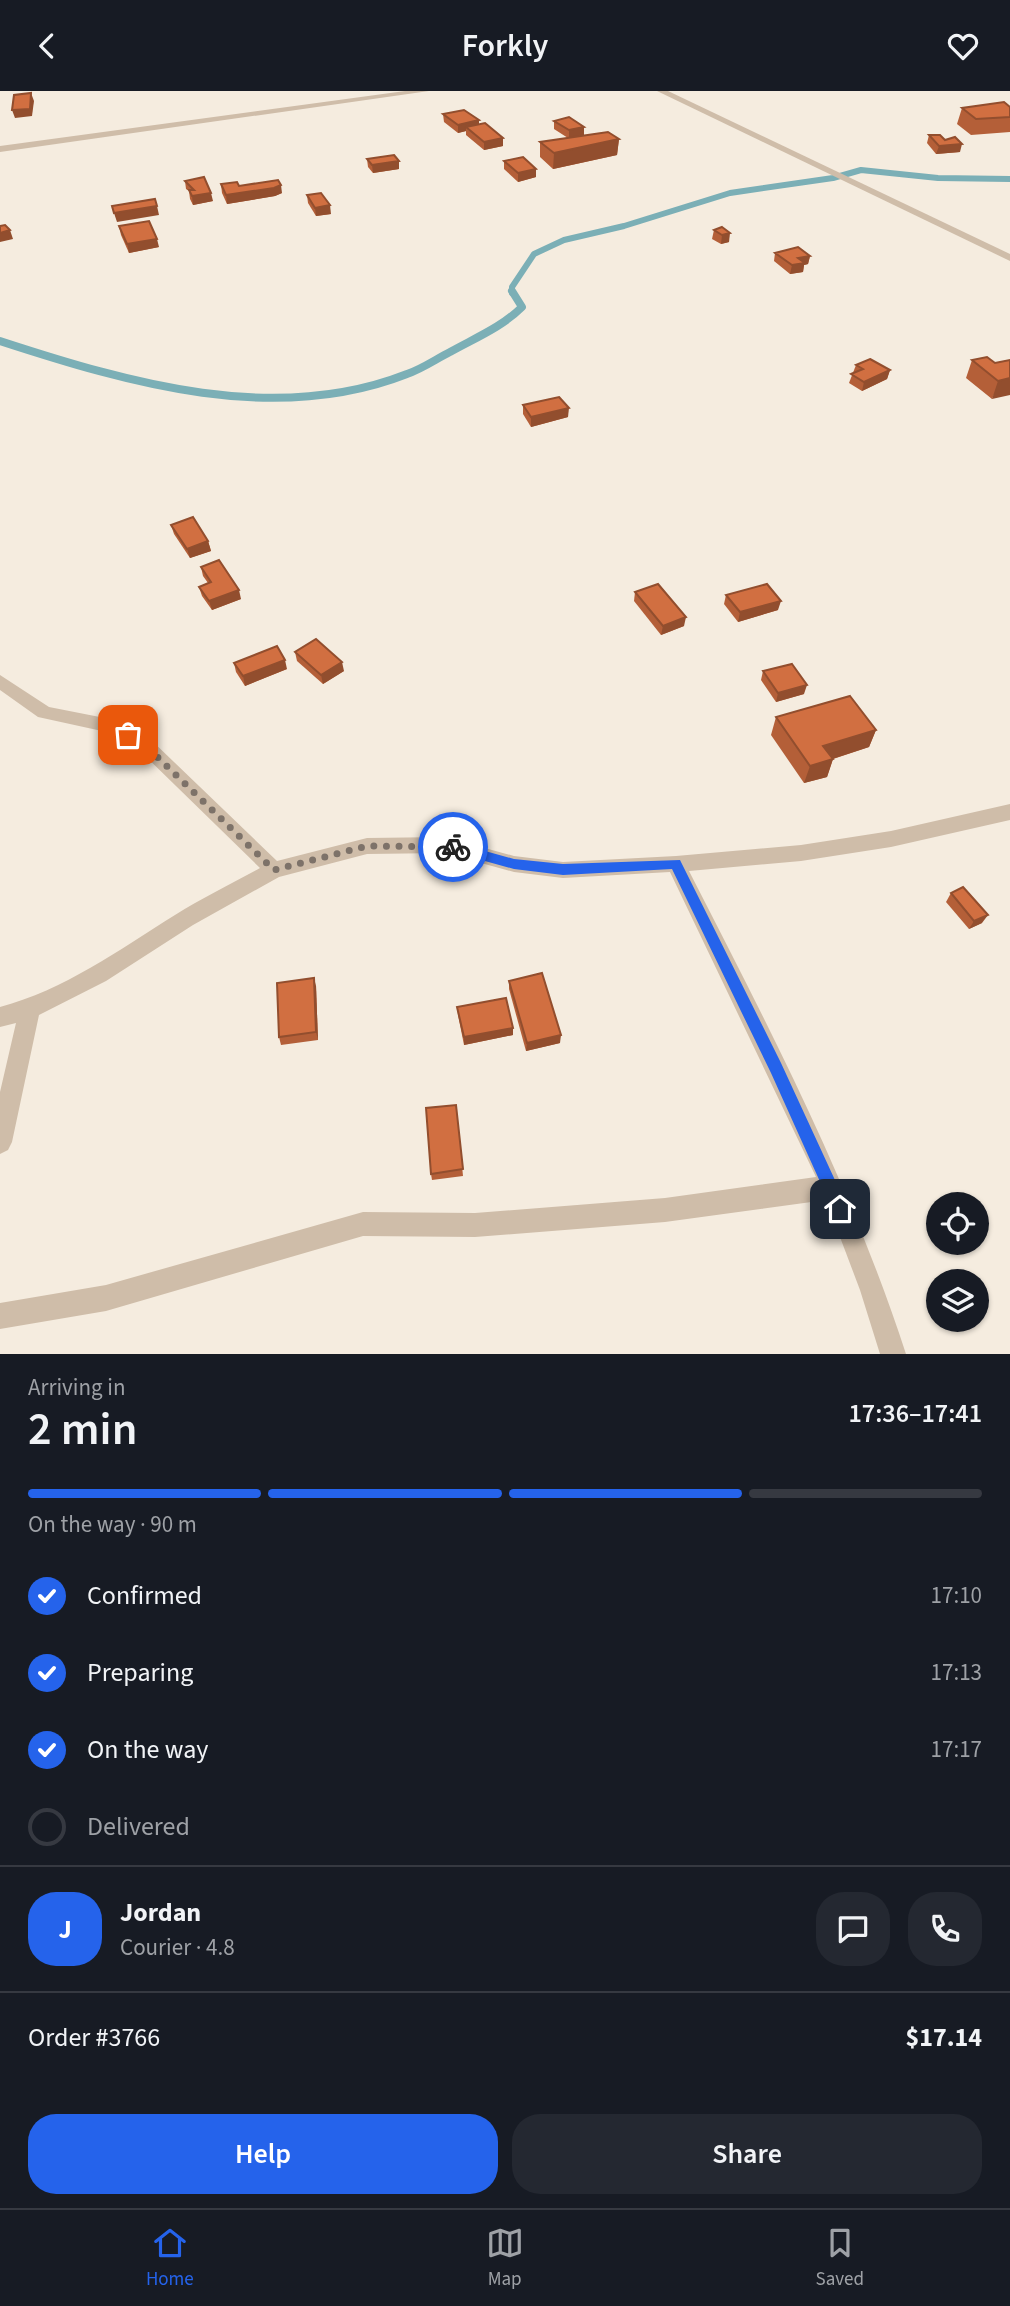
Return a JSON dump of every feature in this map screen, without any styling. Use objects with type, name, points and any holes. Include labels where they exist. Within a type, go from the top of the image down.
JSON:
[{"type":"street","points":[[0,149],[425,91]]},
{"type":"street","points":[[661,91],[825,167],[937,225],[1010,258]]},
{"type":"street","points":[[0,681],[44,712],[115,727],[142,742],[274,870]]},
{"type":"street","points":[[0,1017],[30,1009],[99,974],[186,919],[274,870],[367,846],[445,845],[514,864],[563,870],[801,853],[891,839],[1010,812]]},
{"type":"street","points":[[676,864],[831,1187],[877,1299],[893,1354]]},
{"type":"street","points":[[0,1142],[30,1009]]},
{"type":"street","points":[[0,1315],[106,1298],[363,1224],[502,1223],[665,1210],[831,1187]]},
{"type":"building","points":[[31,93],[30,109],[12,110],[14,95]]},
{"type":"building","points":[[1004,102],[1010,107],[1010,117],[976,119],[962,108]]},
{"type":"building","points":[[464,110],[479,120],[458,125],[443,114]]},
{"type":"building","points":[[569,117],[584,127],[569,130],[554,121]]},
{"type":"building","points":[[485,123],[503,138],[484,142],[466,127]]},
{"type":"building","points":[[608,132],[619,139],[554,153],[540,142]]},
{"type":"building","points":[[929,135],[940,135],[945,140],[955,137],[962,144],[939,146]]},
{"type":"building","points":[[394,155],[399,161],[372,165],[367,159]]},
{"type":"building","points":[[523,157],[536,169],[518,173],[504,161]]},
{"type":"building","points":[[204,177],[211,193],[192,196],[189,190],[194,190],[185,181]]},
{"type":"building","points":[[278,180],[281,185],[274,188],[226,195],[221,184],[237,182],[239,186]]},
{"type":"building","points":[[321,193],[330,205],[315,208],[307,195]]},
{"type":"building","points":[[155,199],[157,206],[114,213],[112,206]]},
{"type":"building","points":[[149,221],[157,239],[127,244],[119,226]]},
{"type":"building","points":[[5,225],[10,230],[0,233],[0,226]]},
{"type":"building","points":[[722,227],[730,233],[722,235],[714,230]]},
{"type":"building","points":[[798,247],[810,256],[798,258],[805,263],[792,265],[775,253]]},
{"type":"building","points":[[987,357],[995,363],[1010,360],[1010,378],[998,381],[972,360]]},
{"type":"building","points":[[870,359],[890,370],[864,382],[851,374],[863,369],[856,365]]},
{"type":"building","points":[[559,397],[569,408],[531,417],[523,405]]},
{"type":"building","points":[[193,517],[208,541],[187,549],[171,525]]},
{"type":"building","points":[[219,560],[239,590],[209,601],[199,587],[211,582],[201,567]]},
{"type":"building","points":[[658,584],[686,617],[663,626],[635,592]]},
{"type":"building","points":[[767,584],[781,601],[740,612],[726,595]]},
{"type":"building","points":[[316,639],[342,662],[321,675],[295,652]]},
{"type":"building","points":[[277,646],[285,660],[243,676],[234,663]]},
{"type":"building","points":[[792,664],[807,685],[778,693],[763,671]]},
{"type":"building","points":[[850,696],[876,730],[823,746],[833,759],[810,766],[776,717]]},
{"type":"building","points":[[963,887],[988,915],[974,921],[951,893]]},
{"type":"building","points":[[542,973],[561,1035],[527,1043],[509,981]]},
{"type":"building","points":[[314,978],[316,1032],[279,1037],[277,983]]},
{"type":"building","points":[[506,998],[513,1028],[464,1037],[457,1007]]},
{"type":"building","points":[[456,1105],[463,1169],[431,1174],[426,1108]]},
{"type":"waterway","points":[[512,291],[534,254],[564,240],[624,226],[730,193],[833,178],[861,170],[938,178],[1010,179]]},
{"type":"waterway","points":[[0,341],[151,384],[202,393],[306,397],[357,389],[424,367],[506,321],[522,307],[512,291]]},
{"type":"way so far","points":[[128,735],[142,742],[274,870],[367,846],[453,847]]},
{"type":"route","points":[[453,847],[514,864],[563,870],[676,864],[776,1068],[840,1209]]}]
